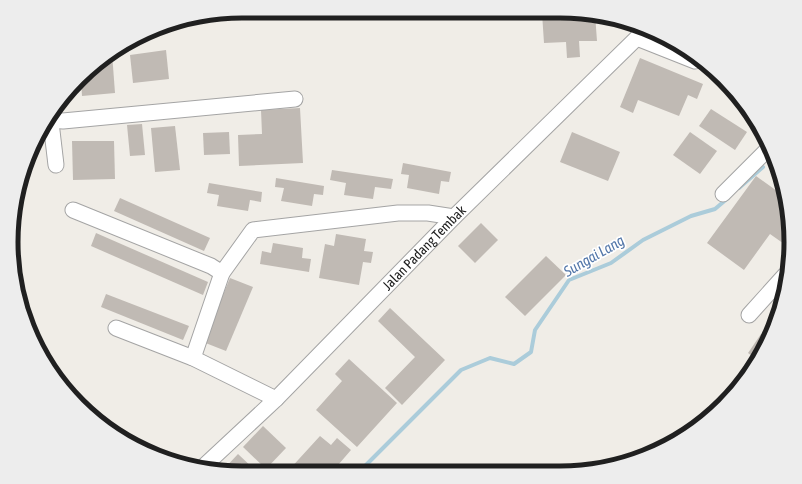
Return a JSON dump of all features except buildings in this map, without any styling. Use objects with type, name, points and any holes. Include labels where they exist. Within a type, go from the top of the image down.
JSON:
[{"type":"street","name":"Jalan Padang Tembak","points":[[207,463],[276,399],[454,217],[642,33]]},
{"type":"street","points":[[646,35],[676,50]]},
{"type":"street","points":[[56,119],[63,121],[295,99]]},
{"type":"street","points":[[51,125],[56,165]]},
{"type":"street","points":[[723,194],[765,152]]},
{"type":"street","points":[[73,210],[211,266],[222,273]]},
{"type":"street","points":[[192,358],[222,273],[253,230],[398,213],[428,213],[454,217]]},
{"type":"street","points":[[749,315],[781,280]]},
{"type":"street","points":[[116,328],[192,358],[276,399]]},
{"type":"waterway","name":"Sungai Lang","points":[[739,188],[763,167]]},
{"type":"waterway","name":"Sungai Lang","points":[[365,466],[461,370],[490,358],[514,364],[531,352],[535,330],[569,280],[611,263],[643,240],[691,216],[715,209],[728,198]]}]
